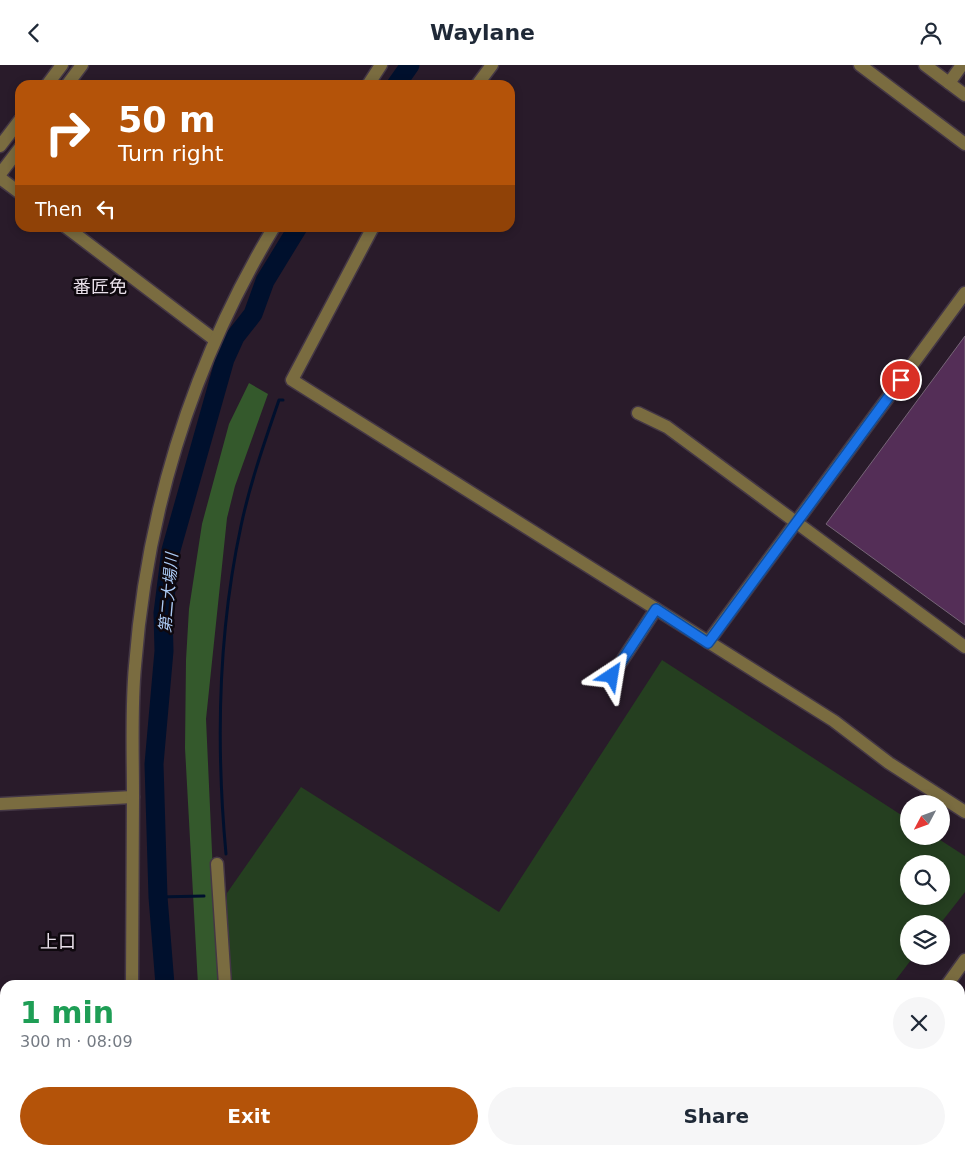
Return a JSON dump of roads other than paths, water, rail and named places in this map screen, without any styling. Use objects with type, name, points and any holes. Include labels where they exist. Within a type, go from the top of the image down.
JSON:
[{"type":"street","points":[[51,80],[62,65]]},
{"type":"street","points":[[71,80],[82,65]]},
{"type":"street","points":[[371,80],[381,65]]},
{"type":"street","points":[[482,80],[492,65]]},
{"type":"street","points":[[860,65],[965,144]]},
{"type":"street","points":[[925,65],[965,95]]},
{"type":"street","points":[[949,83],[962,65]]},
{"type":"street","points":[[0,146],[15,126]]},
{"type":"street","points":[[0,174],[15,154]]},
{"type":"street","points":[[0,178],[15,189]]},
{"type":"street","points":[[73,232],[214,340]]},
{"type":"street","points":[[132,980],[135,667],[143,592],[160,500],[173,455],[214,340],[271,232]]},
{"type":"street","points":[[369,232],[292,380],[834,721],[889,763],[965,812]]},
{"type":"street","points":[[708,643],[965,293]]},
{"type":"street","points":[[638,413],[667,427],[965,647]]},
{"type":"street","points":[[612,676],[656,609]]},
{"type":"street","points":[[0,803],[133,797]]},
{"type":"street","points":[[217,864],[226,980]]},
{"type":"street","points":[[951,980],[965,961]]},
{"type":"waterway","name":"第二大場川","points":[[400,80],[410,65]]},
{"type":"waterway","name":"第二大場川","points":[[165,980],[158,897],[154,764],[164,651],[163,613],[171,550],[225,359],[235,337],[253,314],[265,281],[295,232]]},
{"type":"waterway","points":[[226,854],[220,731],[224,648],[233,566],[241,526],[258,462],[279,400],[283,400]]},
{"type":"waterway","points":[[158,897],[204,896]]},
{"type":"district","name":"番匠免","points":[[100,287]]},
{"type":"district","name":"上口","points":[[58,942]]}]
